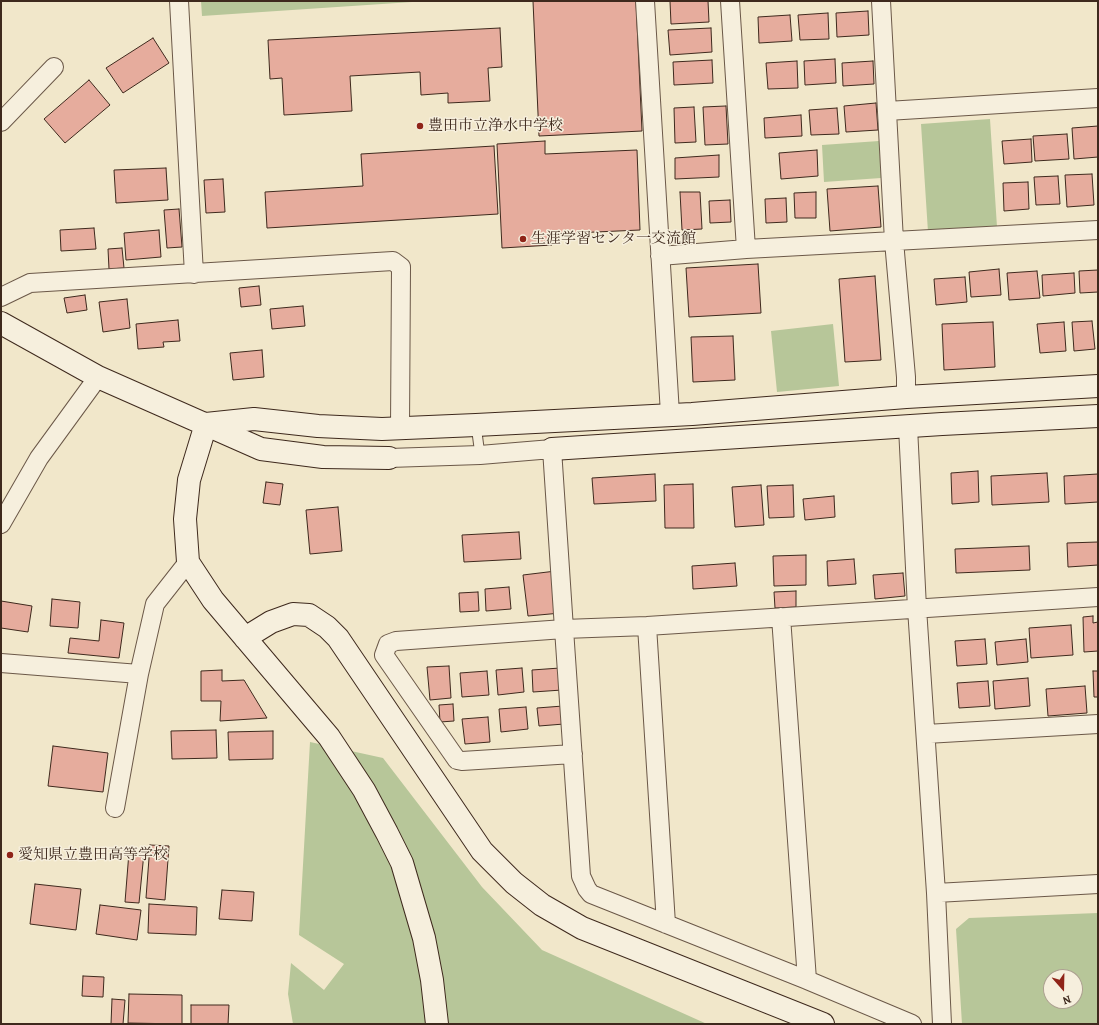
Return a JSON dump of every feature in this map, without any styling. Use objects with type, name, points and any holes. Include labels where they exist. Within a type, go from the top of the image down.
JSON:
[{"type":"street","points":[[179,1],[194,274]]},
{"type":"street","points":[[645,1],[670,414]]},
{"type":"street","points":[[730,1],[746,249]]},
{"type":"street","points":[[881,1],[894,241],[906,377],[906,397]]},
{"type":"street","points":[[1,122],[54,67]]},
{"type":"street","points":[[887,111],[1098,98]]},
{"type":"street","points":[[660,256],[746,249],[1098,230]]},
{"type":"street","points":[[1,297],[30,283],[393,261],[401,267],[400,428]]},
{"type":"street","points":[[1,323],[98,377],[261,449],[323,458],[389,458],[480,455],[552,449],[1098,416]]},
{"type":"street","points":[[1,524],[39,458],[98,377]]},
{"type":"street","points":[[206,424],[254,419],[318,426],[400,428],[476,420],[670,414],[906,397],[1098,386]]},
{"type":"street","points":[[206,424],[189,480],[185,519],[188,562],[213,600],[329,737],[364,790],[402,863],[424,938],[432,980],[437,1024]]},
{"type":"street","points":[[908,427],[917,608],[936,893],[942,1024]]},
{"type":"street","points":[[552,449],[581,876],[586,889],[591,894],[807,980],[912,1024]]},
{"type":"street","points":[[115,808],[138,674],[155,604],[188,562]]},
{"type":"street","points":[[572,754],[462,762],[457,760],[384,655],[388,644],[396,641],[564,629],[647,626],[1098,597]]},
{"type":"street","points":[[245,638],[271,622],[293,614],[309,615],[327,627],[338,638],[482,851],[514,883],[542,906],[582,928],[823,1024]]},
{"type":"street","points":[[781,617],[807,980]]},
{"type":"street","points":[[647,626],[666,924]]},
{"type":"street","points":[[1,663],[138,674]]},
{"type":"street","points":[[926,734],[1098,724]]},
{"type":"street","points":[[936,893],[1098,884]]},
{"type":"lane","points":[[476,420],[480,455]]},
{"type":"green space","points":[[201,1],[427,1],[202,16]]},
{"type":"green space","points":[[990,119],[997,227],[928,232],[921,124]]},
{"type":"green space","points":[[879,141],[881,178],[824,182],[822,145]]},
{"type":"green space","points":[[833,324],[839,386],[777,392],[771,331]]},
{"type":"green space","points":[[310,742],[383,758],[482,887],[542,950],[707,1024],[293,1024],[288,994],[291,963],[324,990],[344,964],[299,935]]},
{"type":"green space","points":[[1098,913],[1098,1024],[962,1024],[956,929],[969,918]]},
{"type":"building","points":[[533,1],[636,1],[642,131],[539,136]]},
{"type":"building","points":[[670,1],[708,1],[709,22],[671,24]]},
{"type":"building","points":[[868,11],[869,35],[837,37],[836,13]]},
{"type":"building","points":[[828,13],[829,39],[800,40],[798,15]]},
{"type":"building","points":[[790,15],[792,41],[759,43],[758,17]]},
{"type":"building","points":[[500,28],[502,67],[488,68],[490,101],[448,103],[448,93],[421,95],[420,72],[350,76],[352,111],[284,115],[282,78],[270,79],[268,40]]},
{"type":"building","points":[[711,28],[712,52],[670,55],[668,30]]},
{"type":"building","points":[[153,38],[169,63],[123,93],[106,68]]},
{"type":"building","points":[[835,59],[836,83],[805,85],[804,61]]},
{"type":"building","points":[[712,60],[713,83],[674,85],[673,62]]},
{"type":"building","points":[[797,61],[798,88],[768,89],[766,63]]},
{"type":"building","points":[[873,61],[874,84],[843,86],[842,63]]},
{"type":"building","points":[[89,80],[110,105],[65,143],[44,119]]},
{"type":"building","points":[[876,103],[878,130],[846,132],[844,106]]},
{"type":"building","points":[[726,106],[728,144],[705,145],[703,107]]},
{"type":"building","points":[[694,107],[696,142],[675,143],[674,108]]},
{"type":"building","points":[[837,108],[839,134],[811,135],[809,110]]},
{"type":"building","points":[[801,115],[802,136],[765,138],[764,118]]},
{"type":"building","points":[[1098,126],[1098,157],[1074,159],[1072,128]]},
{"type":"building","points":[[1067,134],[1069,159],[1035,161],[1033,136]]},
{"type":"building","points":[[1031,139],[1032,162],[1004,164],[1002,141]]},
{"type":"building","points":[[545,141],[545,154],[637,150],[640,230],[551,234],[552,245],[502,248],[497,144]]},
{"type":"building","points":[[494,146],[498,214],[267,228],[265,192],[363,186],[361,154]]},
{"type":"building","points":[[817,150],[818,176],[781,179],[779,153]]},
{"type":"building","points":[[719,155],[719,177],[675,179],[675,158]]},
{"type":"building","points":[[166,168],[168,200],[116,203],[114,170]]},
{"type":"building","points":[[1092,174],[1094,205],[1067,207],[1065,175]]},
{"type":"building","points":[[1058,176],[1060,204],[1036,205],[1034,177]]},
{"type":"building","points":[[223,179],[225,212],[206,213],[204,180]]},
{"type":"building","points":[[1028,182],[1029,209],[1004,211],[1003,183]]},
{"type":"building","points":[[878,186],[881,227],[830,231],[827,189]]},
{"type":"building","points":[[680,192],[700,192],[702,229],[682,230]]},
{"type":"building","points":[[816,192],[816,218],[795,218],[794,193]]},
{"type":"building","points":[[786,198],[787,222],[766,223],[765,199]]},
{"type":"building","points":[[730,200],[731,222],[710,223],[709,201]]},
{"type":"building","points":[[179,209],[182,247],[167,248],[164,210]]},
{"type":"building","points":[[94,228],[96,249],[61,251],[60,230]]},
{"type":"building","points":[[159,230],[161,257],[126,260],[124,233]]},
{"type":"building","points":[[122,248],[124,268],[109,269],[108,249]]},
{"type":"building","points":[[758,264],[761,313],[689,317],[686,268]]},
{"type":"building","points":[[999,269],[1001,295],[971,297],[969,272]]},
{"type":"building","points":[[1098,270],[1098,292],[1080,293],[1079,271]]},
{"type":"building","points":[[1037,271],[1040,298],[1009,300],[1007,273]]},
{"type":"building","points":[[1074,273],[1075,293],[1043,296],[1042,275]]},
{"type":"building","points":[[875,276],[881,360],[845,362],[839,279]]},
{"type":"building","points":[[965,277],[967,302],[936,305],[934,279]]},
{"type":"building","points":[[259,286],[261,305],[241,307],[239,288]]},
{"type":"building","points":[[85,295],[87,310],[67,313],[64,298]]},
{"type":"building","points":[[127,299],[130,328],[103,332],[99,302]]},
{"type":"building","points":[[303,306],[305,326],[272,329],[270,309]]},
{"type":"building","points":[[178,320],[180,341],[163,342],[164,347],[138,349],[136,324]]},
{"type":"building","points":[[1092,321],[1095,349],[1074,351],[1072,322]]},
{"type":"building","points":[[993,322],[995,367],[944,370],[942,324]]},
{"type":"building","points":[[1064,322],[1066,351],[1040,353],[1037,324]]},
{"type":"building","points":[[733,336],[735,380],[693,382],[691,337]]},
{"type":"building","points":[[262,350],[264,377],[233,380],[230,353]]},
{"type":"building","points":[[978,471],[979,502],[952,504],[951,473]]},
{"type":"building","points":[[1047,473],[1049,502],[992,505],[991,476]]},
{"type":"building","points":[[655,474],[656,501],[594,504],[592,478]]},
{"type":"building","points":[[1098,474],[1098,502],[1065,504],[1064,476]]},
{"type":"building","points":[[266,482],[283,484],[280,505],[263,503]]},
{"type":"building","points":[[693,484],[694,528],[665,528],[664,485]]},
{"type":"building","points":[[761,485],[764,525],[735,527],[732,487]]},
{"type":"building","points":[[793,485],[794,517],[769,518],[767,486]]},
{"type":"building","points":[[834,496],[835,517],[805,520],[803,499]]},
{"type":"building","points":[[338,507],[342,551],[310,554],[306,510]]},
{"type":"building","points":[[519,532],[521,559],[464,562],[462,535]]},
{"type":"building","points":[[1098,542],[1098,565],[1068,567],[1067,543]]},
{"type":"building","points":[[1029,546],[1030,570],[956,573],[955,549]]},
{"type":"building","points":[[806,555],[806,585],[774,586],[773,556]]},
{"type":"building","points":[[854,559],[856,584],[828,586],[827,561]]},
{"type":"building","points":[[735,563],[737,586],[693,589],[692,566]]},
{"type":"building","points":[[556,571],[561,613],[528,616],[523,575]]},
{"type":"building","points":[[903,573],[905,596],[875,599],[873,575]]},
{"type":"building","points":[[509,587],[511,609],[486,611],[485,589]]},
{"type":"building","points":[[796,591],[796,607],[775,608],[774,592]]},
{"type":"building","points":[[478,592],[479,611],[460,612],[459,593]]},
{"type":"building","points":[[52,599],[80,602],[78,628],[50,626]]},
{"type":"building","points":[[1,601],[32,606],[28,632],[1,628]]},
{"type":"building","points":[[1093,616],[1093,623],[1098,622],[1098,651],[1084,652],[1083,617]]},
{"type":"building","points":[[101,620],[124,623],[119,658],[68,653],[70,638],[99,641]]},
{"type":"building","points":[[1071,625],[1073,655],[1031,658],[1029,628]]},
{"type":"building","points":[[985,639],[987,664],[957,666],[955,641]]},
{"type":"building","points":[[1026,639],[1028,662],[997,665],[995,642]]},
{"type":"building","points":[[449,666],[451,698],[430,700],[427,667]]},
{"type":"building","points":[[522,668],[524,692],[498,695],[496,670]]},
{"type":"building","points":[[560,668],[562,690],[533,692],[532,670]]},
{"type":"building","points":[[222,670],[222,681],[244,680],[267,718],[220,721],[221,701],[201,701],[201,671]]},
{"type":"building","points":[[487,671],[489,695],[462,697],[460,673]]},
{"type":"building","points":[[1093,671],[1098,671],[1098,697],[1094,697]]},
{"type":"building","points":[[1028,678],[1030,706],[995,709],[993,681]]},
{"type":"building","points":[[988,681],[990,706],[959,708],[957,683]]},
{"type":"building","points":[[1085,686],[1087,713],[1048,716],[1046,689]]},
{"type":"building","points":[[453,704],[454,721],[440,722],[439,705]]},
{"type":"building","points":[[563,706],[564,724],[539,726],[537,708]]},
{"type":"building","points":[[526,707],[528,729],[501,732],[499,709]]},
{"type":"building","points":[[488,717],[490,742],[465,744],[462,719]]},
{"type":"building","points":[[216,730],[217,758],[172,759],[171,731]]},
{"type":"building","points":[[273,731],[273,759],[229,760],[228,732]]},
{"type":"building","points":[[53,746],[108,753],[103,792],[48,786]]},
{"type":"building","points":[[150,845],[169,846],[165,900],[146,898]]},
{"type":"building","points":[[129,852],[144,853],[139,903],[125,902]]},
{"type":"building","points":[[35,884],[81,889],[76,930],[30,924]]},
{"type":"building","points":[[222,890],[254,892],[252,921],[219,919]]},
{"type":"building","points":[[149,904],[197,907],[196,935],[148,933]]},
{"type":"building","points":[[100,905],[141,910],[137,940],[96,934]]},
{"type":"building","points":[[83,976],[104,977],[103,997],[82,996]]},
{"type":"building","points":[[129,994],[182,995],[182,1024],[128,1023]]},
{"type":"building","points":[[112,999],[125,1000],[123,1024],[111,1024]]},
{"type":"building","points":[[191,1005],[229,1005],[228,1024],[191,1024]]},
{"type":"place","name":"豊田市立浄水中学校","points":[[420,126]]},
{"type":"place","name":"生涯学習センタ一交流館","points":[[523,239]]},
{"type":"place","name":"愛知県立豊田高等学校","points":[[10,855]]}]
